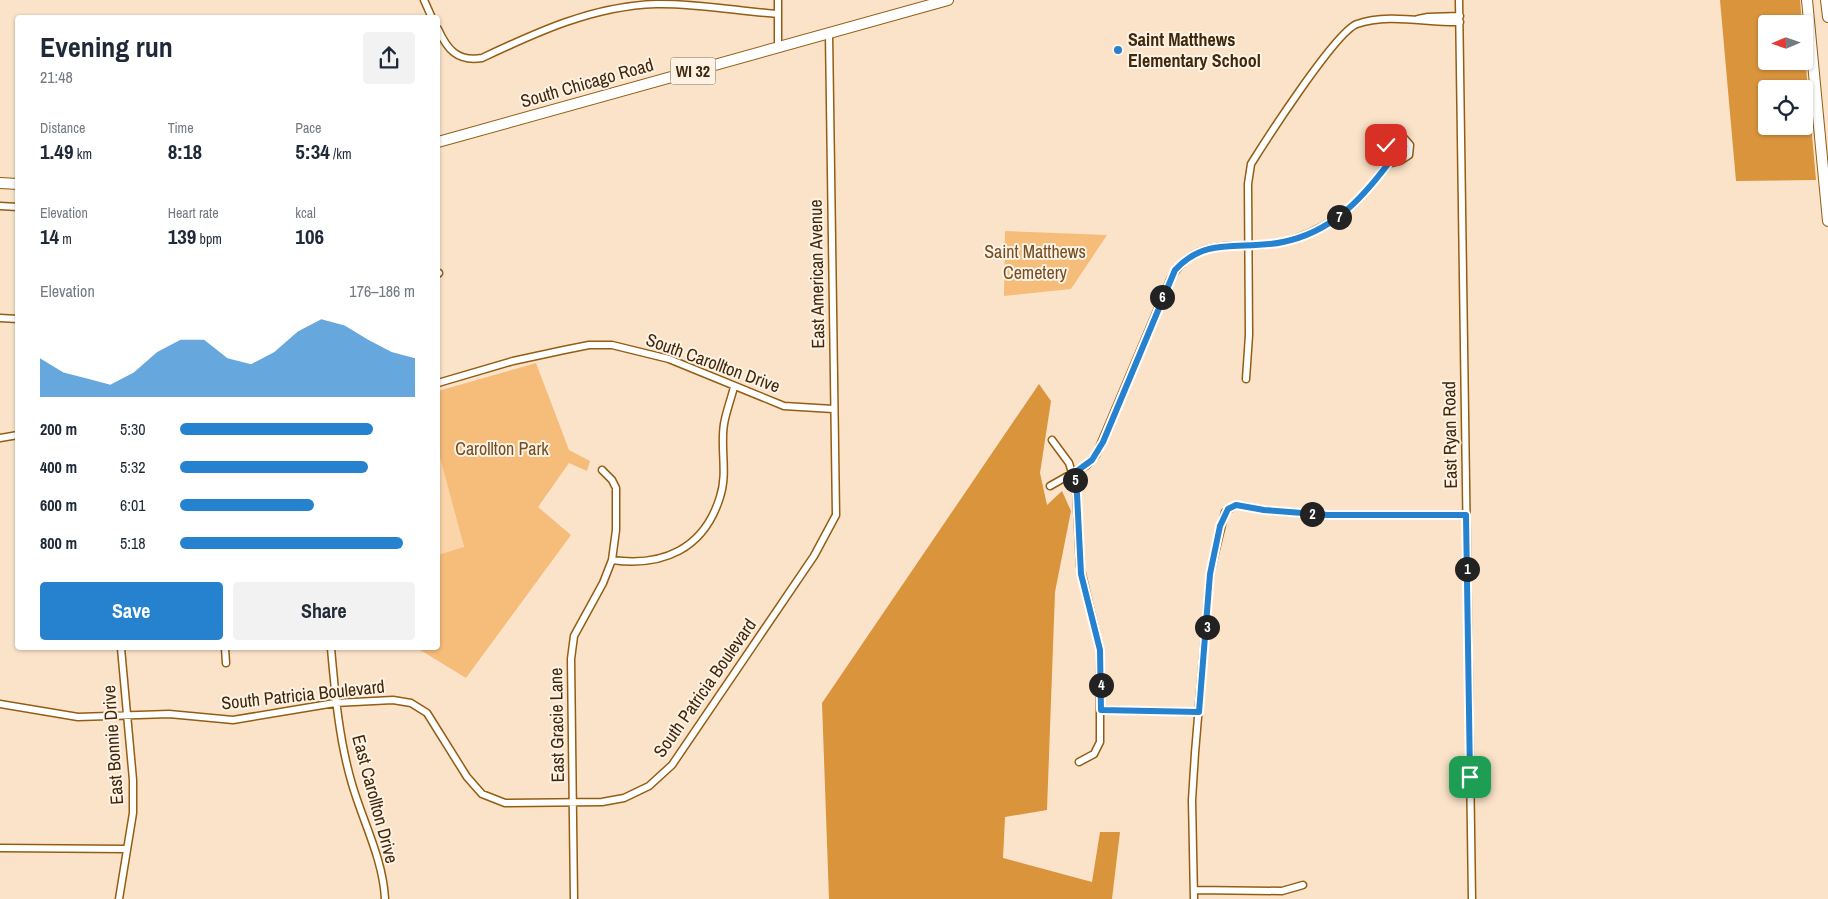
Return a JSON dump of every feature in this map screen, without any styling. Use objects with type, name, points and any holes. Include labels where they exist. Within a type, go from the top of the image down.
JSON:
[{"type":"main road","name":"South Chicago Road","points":[[440,141],[829,34],[922,4],[948,0]]},
{"type":"main road","points":[[1808,0],[1828,221]]},
{"type":"main road","points":[[1826,0],[1828,17]]},
{"type":"main road","points":[[0,183],[15,184]]},
{"type":"street","points":[[424,0],[431,15]]},
{"type":"street","points":[[778,0],[778,47]]},
{"type":"street","name":"East Ryan Road","points":[[1459,0],[1472,899]]},
{"type":"street","points":[[440,33],[446,46],[453,54],[472,60],[482,58],[561,24],[618,8],[657,4],[778,14]]},
{"type":"street","points":[[1246,378],[1249,349],[1248,184],[1251,164],[1332,45],[1352,26],[1370,21],[1417,20],[1428,16],[1460,19]]},
{"type":"street","name":"East American Avenue","points":[[829,34],[836,515]]},
{"type":"street","points":[[1050,486],[1073,474],[1092,460],[1103,442],[1175,270],[1186,259],[1205,248],[1269,244],[1292,240],[1328,224],[1362,198],[1388,164],[1400,162],[1409,155],[1410,145],[1403,138],[1392,138],[1386,145],[1385,154],[1388,164]]},
{"type":"street","points":[[0,206],[15,207]]},
{"type":"street","points":[[0,318],[15,319]]},
{"type":"street","name":"South Carollton Drive","points":[[440,382],[513,361],[589,345],[605,345],[627,348],[669,359],[784,406],[833,409]]},
{"type":"street","points":[[612,560],[635,563],[665,558],[688,547],[708,523],[720,497],[724,474],[724,424],[734,387]]},
{"type":"street","points":[[0,438],[15,436]]},
{"type":"street","points":[[1052,440],[1065,456],[1073,474],[1077,494],[1081,574],[1100,650],[1101,710],[1099,747],[1094,754],[1079,762]]},
{"type":"street","name":"East Gracie Lane","points":[[574,899],[572,651],[574,636],[603,583],[612,560],[616,530],[616,488],[612,480],[602,470]]},
{"type":"street","points":[[1194,899],[1193,776],[1212,556],[1225,512],[1231,507],[1238,506],[1328,515],[1466,515]]},
{"type":"street","name":"South Patricia Boulevard","points":[[0,704],[78,717],[169,714],[233,720],[335,703],[393,700],[411,703],[428,713],[467,777],[482,794],[505,804],[602,802],[624,798],[649,786],[672,766],[814,556],[836,515]]},
{"type":"street","name":"East Bonnie Drive","points":[[119,899],[133,813],[133,780],[121,650]]},
{"type":"street","points":[[225,650],[226,663]]},
{"type":"street","name":"East Carollton Drive","points":[[331,650],[335,703],[352,783],[374,848],[385,899]]},
{"type":"street","points":[[1101,710],[1199,712]]},
{"type":"street","points":[[0,848],[127,849]]},
{"type":"street","points":[[1194,890],[1282,891],[1303,884]]},
{"type":"shaded area","points":[[1720,0],[1800,0],[1801,15],[1758,15],[1758,70],[1806,70],[1807,80],[1758,80],[1758,135],[1812,135],[1816,180],[1736,181]]},
{"type":"shaded area","points":[[1039,384],[1051,401],[1040,473],[1047,505],[1062,491],[1071,511],[1055,592],[1047,810],[1005,817],[1003,858],[1092,882],[1100,832],[1120,832],[1112,899],[829,899],[822,703]]},
{"type":"shaded area","points":[[440,458],[464,548],[440,554]]},
{"type":"green space","name":"Saint Matthews Cemetery","points":[[1005,231],[1107,235],[1071,289],[1004,296]]},
{"type":"green space","name":"Carollton Park","points":[[536,363],[569,450],[590,461],[587,471],[569,463],[538,507],[571,535],[466,678],[420,650],[440,650],[440,554],[464,547],[440,457],[440,390]]},
{"type":"place","name":"Saint Matthews Elementary School","points":[[1118,50]]},
{"type":"route","points":[[1386,145],[1385,154],[1388,164],[1366,194],[1351,208],[1328,224],[1303,236],[1283,242],[1205,248],[1186,259],[1175,270],[1103,442],[1092,460],[1073,474],[1078,505],[1081,574],[1098,636],[1101,669],[1101,710],[1199,712],[1212,556],[1220,526],[1228,509],[1236,505],[1264,510],[1328,515],[1466,515],[1470,777]]}]
